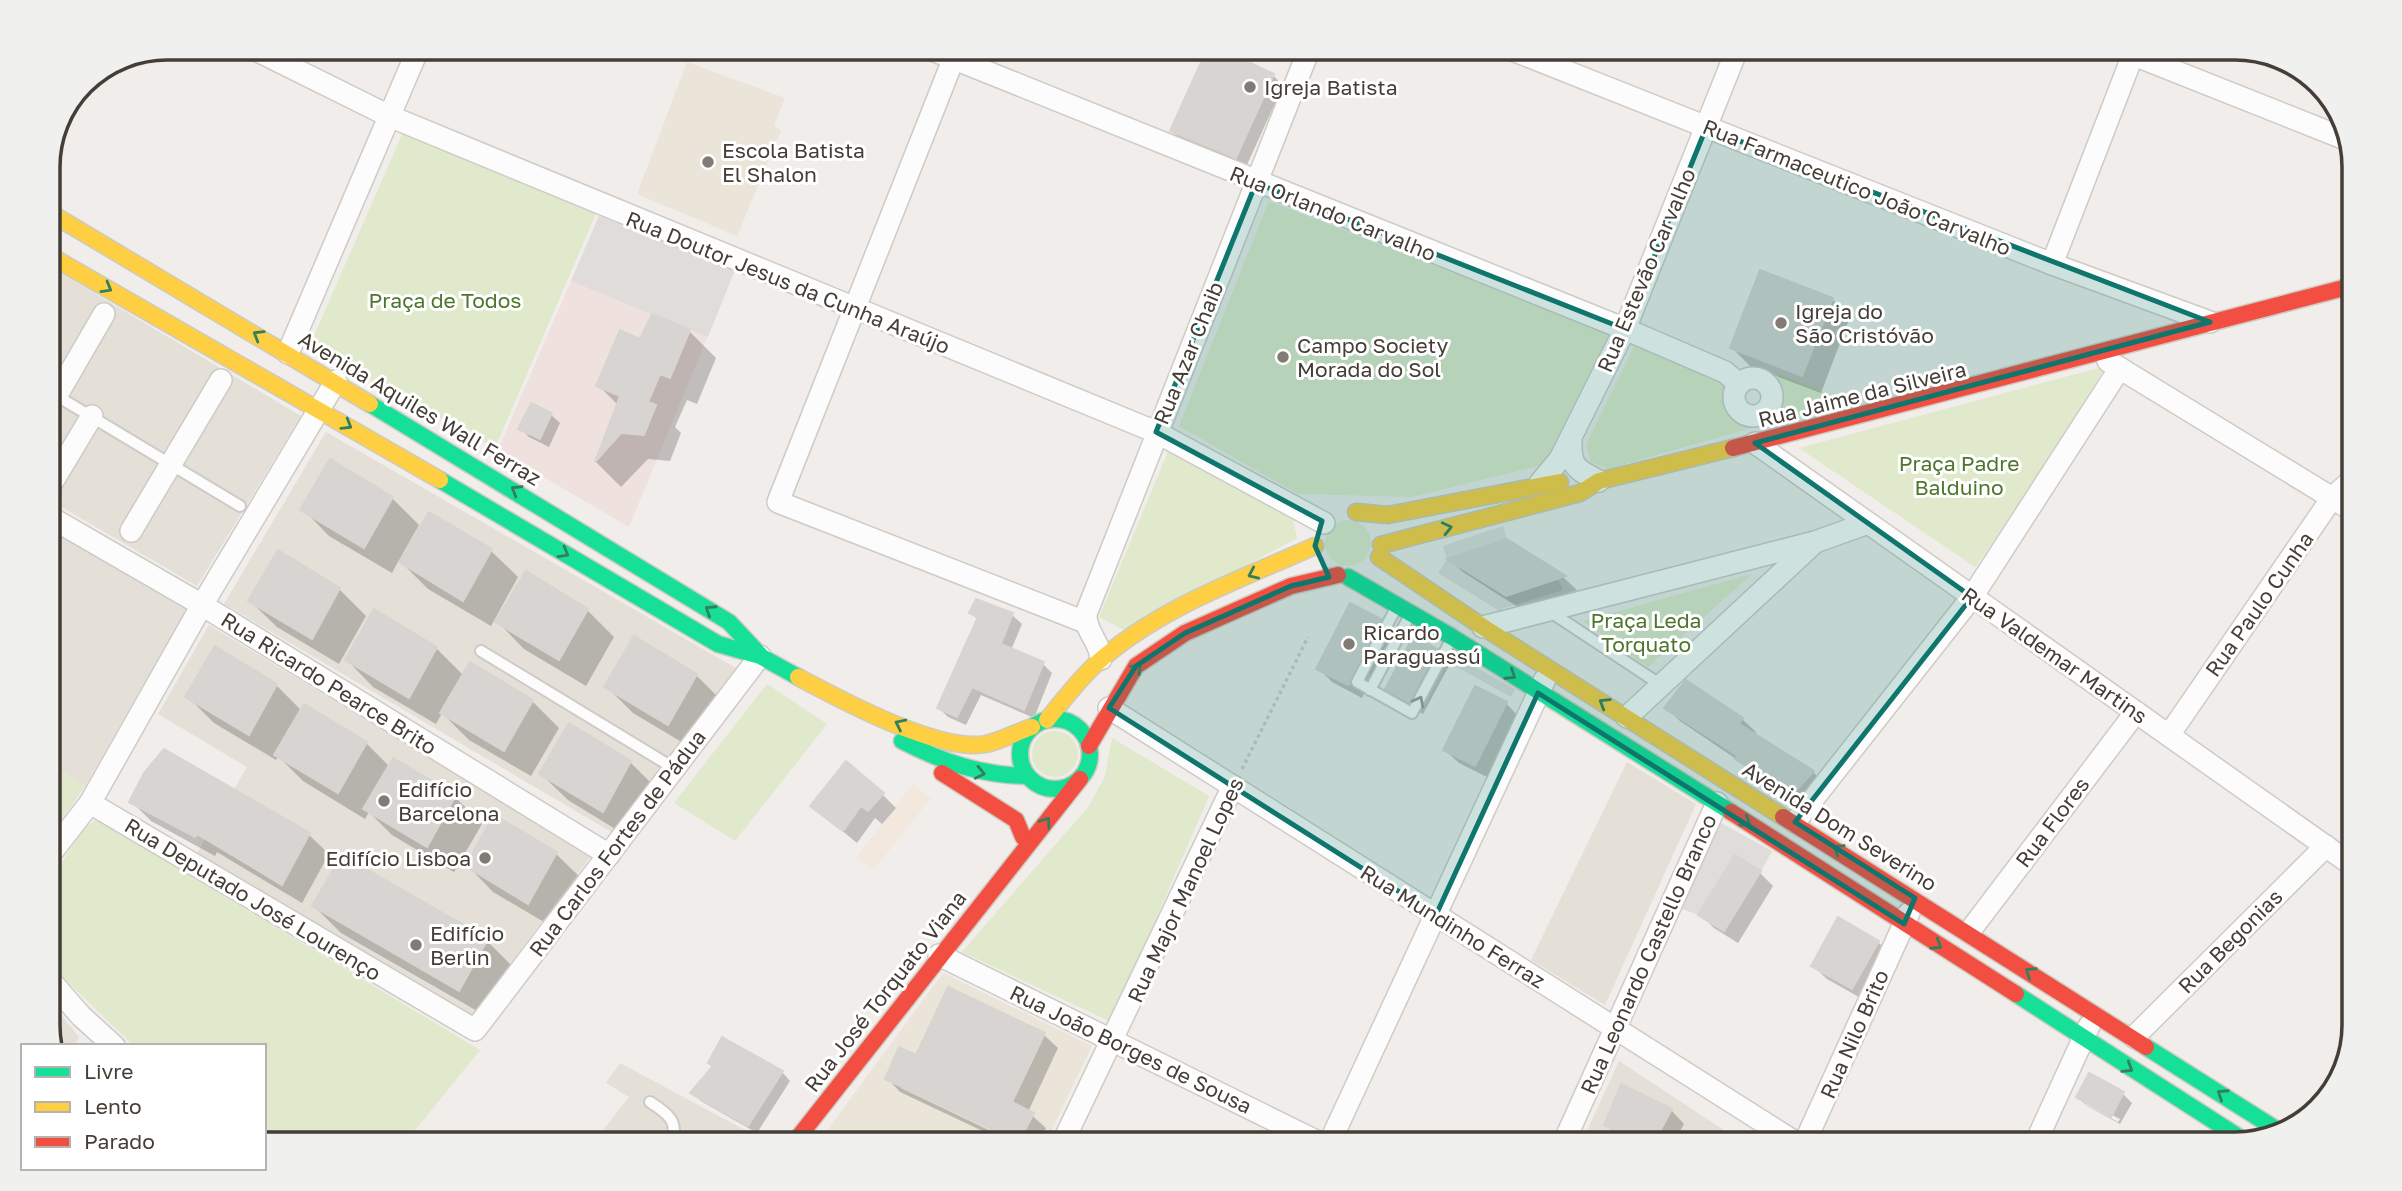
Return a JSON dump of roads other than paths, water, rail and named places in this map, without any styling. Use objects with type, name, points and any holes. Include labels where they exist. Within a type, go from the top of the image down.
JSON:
[{"type":"main road","name":"Avenida Aquiles Wall Ferraz","points":[[60,219],[335,380],[729,622],[760,656]]},
{"type":"main road","name":"Avenida Aquiles Wall Ferraz","points":[[60,261],[319,409],[719,644],[760,656],[835,697],[924,735],[965,744],[994,742],[1040,723]]},
{"type":"main road","name":"Rua Jaime da Silveira","points":[[1380,551],[1580,493],[1599,481],[2098,355],[2210,322],[2342,288]]},
{"type":"main road","points":[[1339,515],[1388,515],[1540,483],[1599,481]]},
{"type":"main road","points":[[1339,515],[1374,524],[1380,551],[1366,572],[1292,586],[1185,633],[1136,666],[1089,746],[1087,769],[1080,779],[1062,788],[1042,786],[1029,791],[1020,754],[1021,743],[1101,659],[1165,615],[1315,545],[1339,515]]},
{"type":"main road","points":[[1315,545],[1322,564],[1405,608],[1452,637],[2231,1132]]},
{"type":"main road","name":"Avenida Dom Severino","points":[[1380,551],[1483,627],[1969,932],[2270,1125]]},
{"type":"main road","name":"Avenida Aquiles Wall Ferraz","points":[[835,697],[850,713],[947,765],[990,776],[1029,791]]},
{"type":"main road","points":[[1040,723],[1059,719],[1077,726],[1089,746]]},
{"type":"main road","points":[[895,737],[939,771],[1016,820],[1021,827],[1023,838]]},
{"type":"main road","name":"Rua José Torquato Viana","points":[[802,1132],[1010,864],[1027,848],[1080,779]]},
{"type":"main road","name":"Rua José Torquato Viana","points":[[1010,864],[1023,838],[1029,791]]},
{"type":"street","name":"Rua Doutor Jesus da Cunha Araújo","points":[[276,60],[389,116],[856,311],[1156,432],[1339,515]]},
{"type":"street","points":[[288,353],[413,60]]},
{"type":"street","points":[[953,60],[856,311],[778,502],[1086,622],[1100,646],[1101,659]]},
{"type":"street","name":"Rua Orlando Carvalho","points":[[953,60],[1625,329],[1725,372],[1739,384]]},
{"type":"street","name":"Rua Azar Chaib","points":[[1086,622],[1086,614],[1156,432],[1305,60]]},
{"type":"street","name":"Rua Farmaceutico João Carvalho","points":[[1537,60],[2052,264],[2210,322]]},
{"type":"street","name":"Rua Estevão Carvalho","points":[[1540,483],[1560,459],[1625,329],[1733,60]]},
{"type":"street","points":[[2052,264],[2124,60]]},
{"type":"street","points":[[2152,60],[2338,136]]},
{"type":"street","points":[[60,381],[104,314]]},
{"type":"street","points":[[2098,355],[2342,504]]},
{"type":"street","points":[[1795,822],[1972,597],[2120,368]]},
{"type":"street","points":[[131,531],[221,380]]},
{"type":"street","points":[[60,842],[90,803],[202,605],[248,511],[319,409],[335,380]]},
{"type":"street","points":[[60,469],[92,416]]},
{"type":"street","points":[[1571,437],[1570,458],[1579,471],[1599,481]]},
{"type":"street","name":"Rua Valdemar Martins","points":[[1755,443],[2342,856]]},
{"type":"street","name":"Rua Paulo Cunha","points":[[2169,735],[2332,498],[2342,489]]},
{"type":"street","name":"Rua Ricardo Pearce Brito","points":[[60,523],[202,605],[609,855]]},
{"type":"street","points":[[1483,627],[1815,542],[1868,523]]},
{"type":"street","points":[[1626,717],[1815,542]]},
{"type":"street","name":"Rua Carlos Fortes de Pádua","points":[[475,1030],[609,855],[670,766],[760,656]]},
{"type":"street","points":[[1335,1132],[1551,669]]},
{"type":"street","name":"Rua Mundinho Ferraz","points":[[1109,708],[1779,1132]]},
{"type":"street","name":"Rua Flores","points":[[1969,932],[2136,712]]},
{"type":"street","name":"Rua Major Manoel Lopes","points":[[1068,1132],[1114,1041],[1233,786]]},
{"type":"street","name":"Rua Deputado José Lourenço","points":[[90,803],[475,1030]]},
{"type":"street","name":"Rua Leonardo Castello Branco","points":[[1569,1132],[1717,803]]},
{"type":"street","name":"Rua Begonias","points":[[2134,1037],[2326,846]]},
{"type":"street","name":"Rua Nilo Brito","points":[[1809,1132],[1915,898]]},
{"type":"street","name":"Rua João Borges de Sousa","points":[[939,956],[1298,1132]]},
{"type":"street","points":[[60,992],[81,1016],[112,1044]]},
{"type":"street","points":[[2040,1132],[2094,1014]]},
{"type":"lane","points":[[60,398],[248,511]]},
{"type":"lane","points":[[1405,608],[1357,682],[1412,713],[1452,637]]},
{"type":"lane","points":[[1549,611],[1661,685]]},
{"type":"lane","points":[[481,651],[670,766]]},
{"type":"lane","points":[[650,1102],[675,1123],[675,1132]]},
{"type":"place","name":"Igreja Batista","points":[[1250,87]]},
{"type":"place","name":"Escola Batista El Shalon","points":[[708,162]]},
{"type":"place","name":"Igreja do São Cristóvão","points":[[1781,323]]},
{"type":"place","name":"Campo Society Morada do Sol","points":[[1283,357]]},
{"type":"place","name":"Ricardo Paraguassú","points":[[1349,644]]},
{"type":"place","name":"Edifício Barcelona","points":[[384,801]]},
{"type":"place","name":"Edifício Lisboa","points":[[485,858]]},
{"type":"place","name":"Edifício Berlin","points":[[416,945]]},
{"type":"park label","name":"Praça de Todos","points":[[445,300]]},
{"type":"park label","name":"Praça Padre Balduino","points":[[1959,475]]},
{"type":"park label","name":"Praça Leda Torquato","points":[[1646,632]]}]
